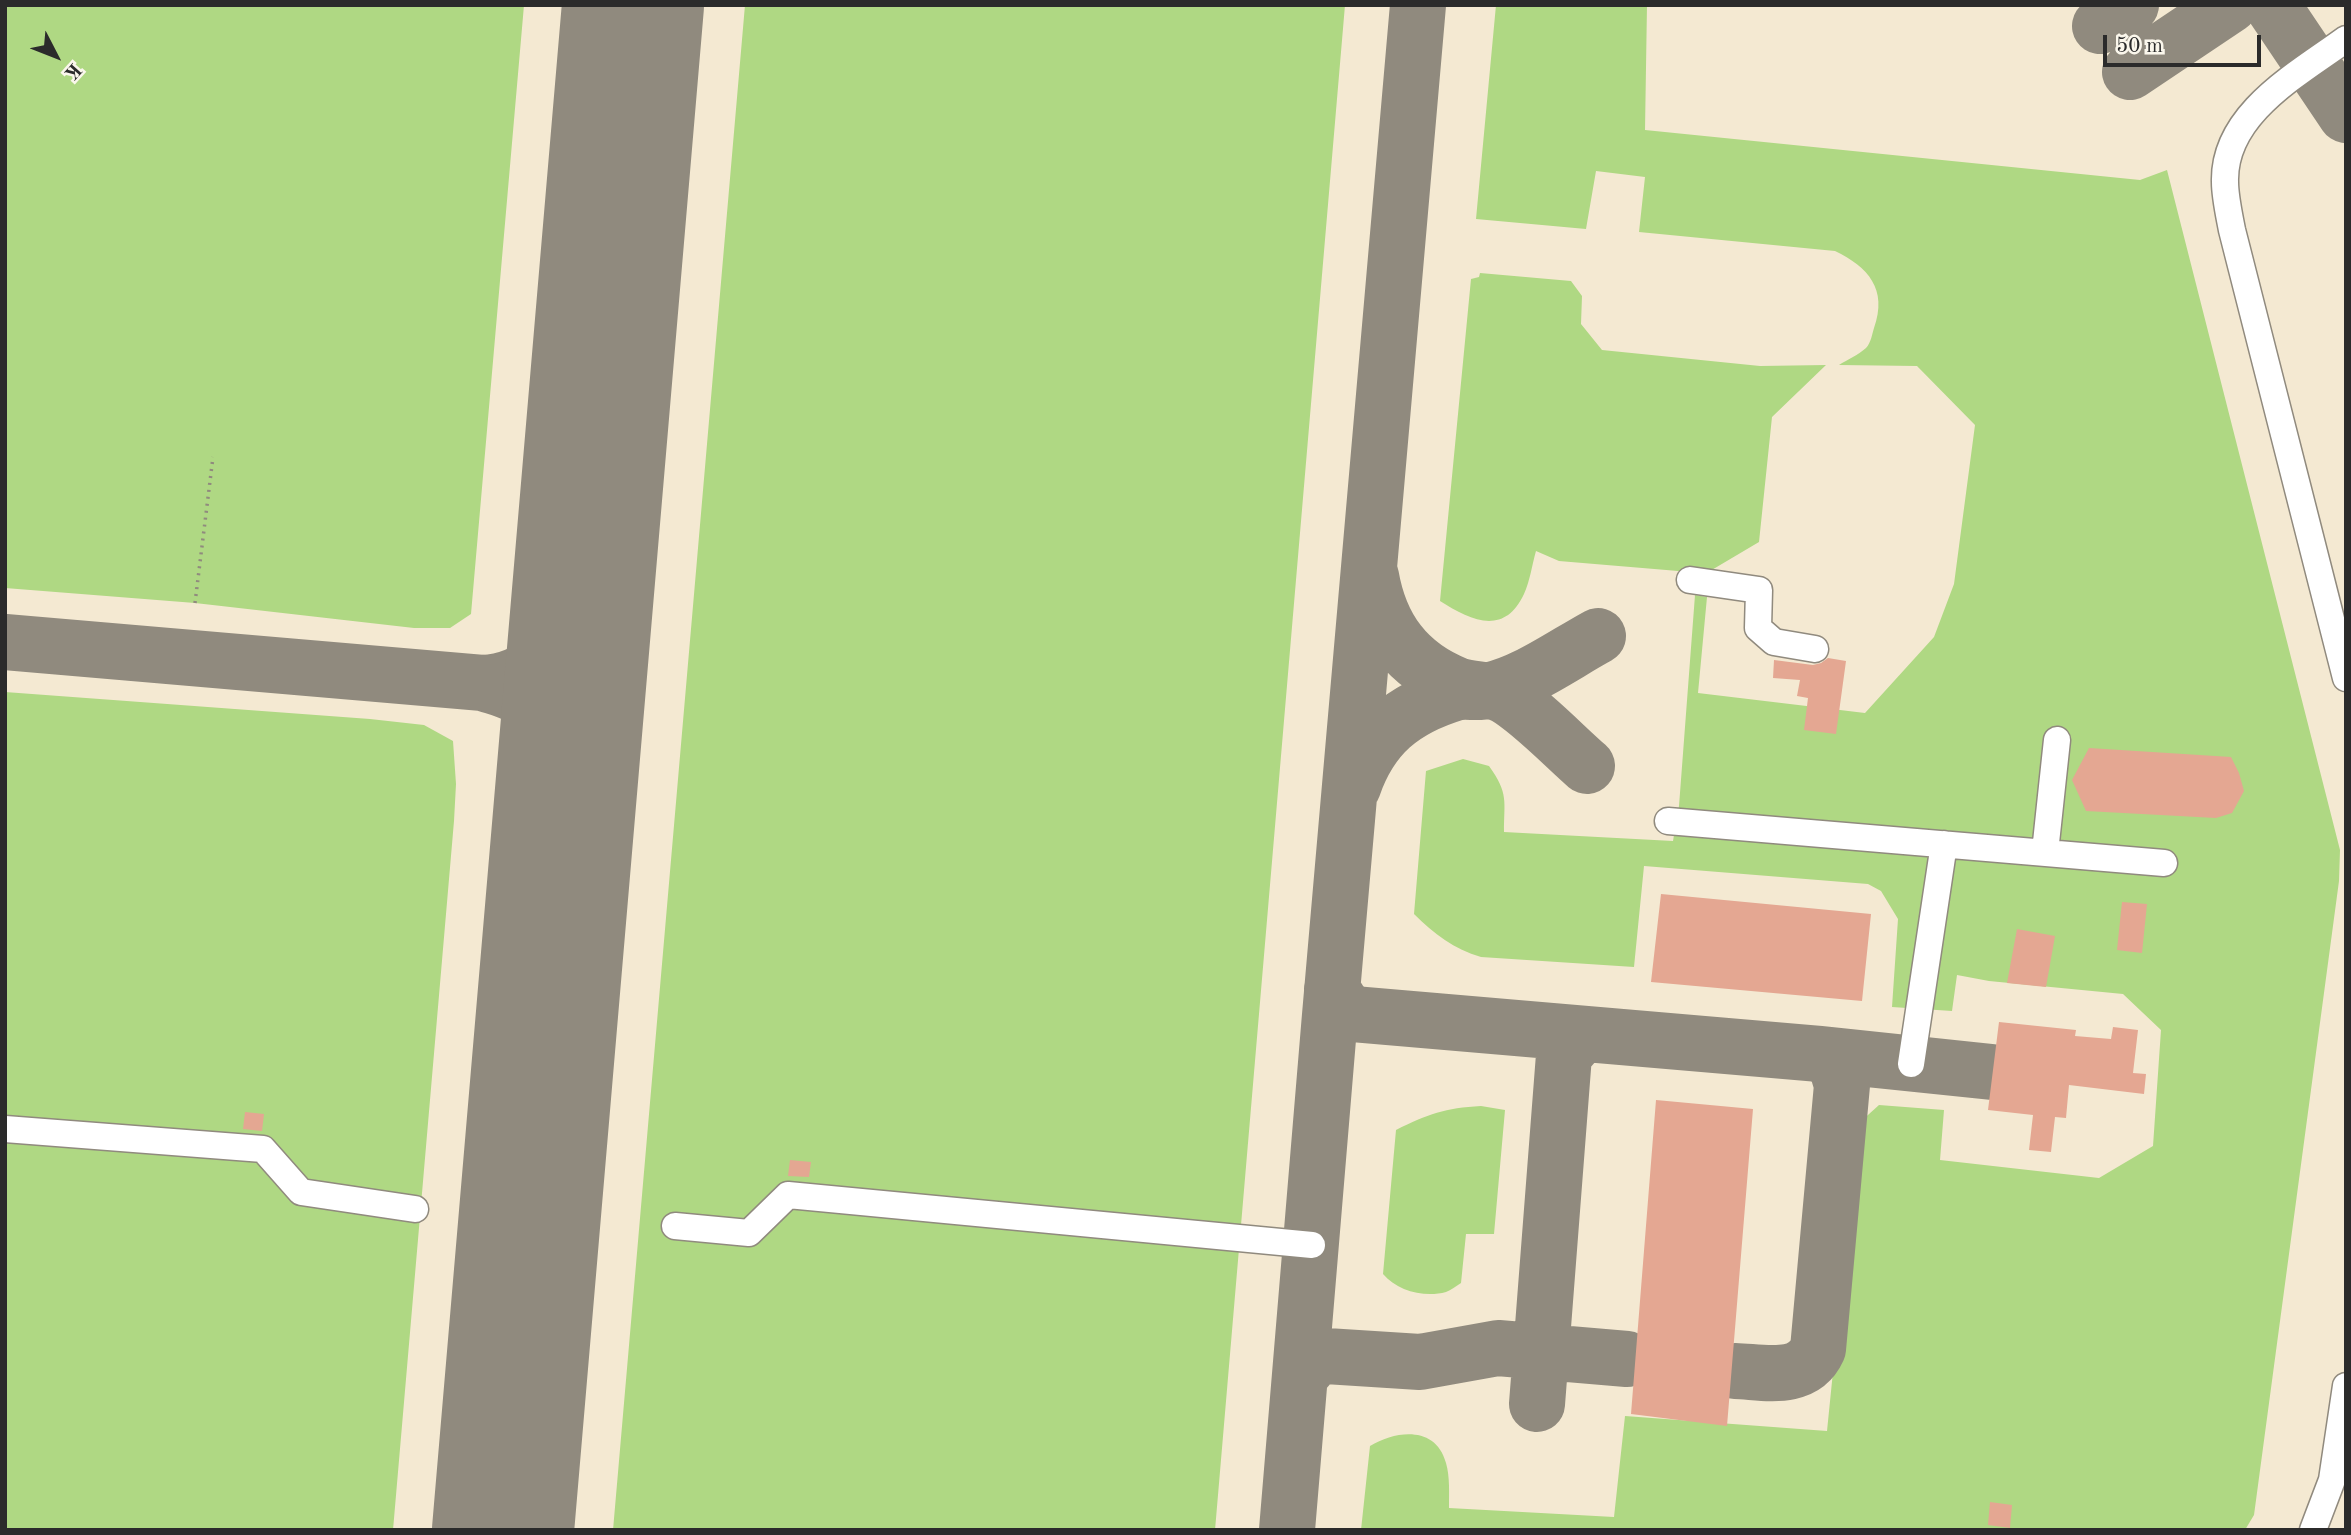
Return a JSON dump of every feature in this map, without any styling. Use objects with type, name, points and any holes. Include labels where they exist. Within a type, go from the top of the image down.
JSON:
[{"type":"lane","points":[[2346,39],[2270,96],[2241,125],[2228,155],[2225,181],[2232,230],[2346,678]]},
{"type":"lane","points":[[1690,580],[1759,590],[1758,628],[1774,642],[1815,649]]},
{"type":"lane","points":[[2045,852],[2057,740]]},
{"type":"lane","points":[[1668,821],[2164,863]]},
{"type":"lane","points":[[1911,1064],[1944,844]]},
{"type":"lane","points":[[5,1129],[263,1149],[302,1192],[415,1209]]},
{"type":"lane","points":[[675,1226],[749,1233],[788,1195],[1311,1245]]},
{"type":"lane","points":[[2313,1530],[2332,1480],[2346,1386]]},
{"type":"path","points":[[195,603],[213,457]]},
{"type":"green space","points":[[5,5],[524,5],[471,614],[450,628],[414,628],[195,603],[5,588]]},
{"type":"green space","points":[[745,5],[1345,5],[1215,1530],[613,1530]]},
{"type":"green space","points":[[1496,5],[1647,5],[1645,130],[2140,180],[2167,170],[2340,850],[2339,881],[2254,1515],[2245,1530],[1361,1530],[1370,1446],[1392,1437],[1414,1435],[1434,1442],[1446,1463],[1449,1508],[1614,1517],[1625,1416],[1827,1431],[1858,1124],[1879,1105],[1944,1110],[1940,1160],[2099,1178],[2153,1146],[2161,1030],[2123,994],[1989,981],[1957,975],[1952,1011],[1892,1007],[1898,919],[1881,891],[1868,884],[1644,866],[1634,967],[1481,957],[1445,940],[1414,914],[1426,771],[1463,759],[1489,766],[1500,784],[1505,805],[1504,832],[1673,841],[1679,806],[1695,595],[1707,597],[1698,693],[1865,713],[1934,637],[1954,584],[1975,425],[1917,366],[1839,365],[1868,346],[1878,314],[1878,302],[1877,291],[1866,272],[1835,251],[1639,232],[1645,177],[1596,171],[1586,229],[1476,219]]},
{"type":"green space","points":[[1480,273],[1571,281],[1582,296],[1581,324],[1602,350],[1760,366],[1826,365],[1772,417],[1759,542],[1710,571],[1690,572],[1559,561],[1536,551],[1524,594],[1507,616],[1486,621],[1463,614],[1440,601],[1471,279],[1479,277]]},
{"type":"green space","points":[[5,692],[370,719],[424,725],[453,741],[456,784],[454,821],[393,1530],[5,1530]]},
{"type":"green space","points":[[1481,1106],[1505,1110],[1494,1234],[1466,1234],[1461,1283],[1452,1289],[1429,1294],[1404,1289],[1383,1274],[1396,1130],[1437,1113]]},
{"type":"building","points":[[1828,658],[1846,661],[1836,734],[1804,730],[1808,698],[1797,696],[1800,680],[1773,678],[1774,660],[1813,665]]},
{"type":"building","points":[[2089,748],[2231,757],[2244,791],[2232,813],[2216,818],[2086,811],[2072,780]]},
{"type":"building","points":[[1661,894],[1871,914],[1862,1001],[1651,982]]},
{"type":"building","points":[[2122,902],[2147,904],[2142,953],[2117,950]]},
{"type":"building","points":[[2017,929],[2055,936],[2046,987],[2007,983]]},
{"type":"building","points":[[1999,1022],[2076,1030],[2075,1036],[2111,1039],[2113,1027],[2138,1030],[2133,1073],[2146,1074],[2144,1094],[2069,1085],[2066,1118],[2055,1117],[2051,1152],[2029,1150],[2033,1115],[1988,1110]]},
{"type":"building","points":[[1656,1100],[1753,1109],[1727,1426],[1631,1414]]},
{"type":"building","points":[[245,1112],[264,1114],[262,1131],[243,1129]]},
{"type":"building","points":[[790,1160],[811,1162],[809,1177],[788,1176]]},
{"type":"building","points":[[1990,1502],[2012,1505],[2010,1528],[1988,1525]]},
{"type":"taxiway","points":[[1287,1530],[1418,5]]},
{"type":"taxiway","points":[[2100,26],[2131,5]]},
{"type":"taxiway","points":[[2130,72],[2230,5]]},
{"type":"taxiway","points":[[2272,5],[2346,115]]},
{"type":"taxiway","points":[[1371,576],[1381,612],[1389,628],[1410,655],[1439,677],[1457,685],[1494,692],[1515,702],[1587,766]]},
{"type":"taxiway","points":[[5,642],[483,683],[516,676],[542,659],[563,636],[582,607]]},
{"type":"taxiway","points":[[1353,787],[1360,769],[1379,739],[1405,716],[1455,693],[1483,692],[1502,687],[1598,636]]},
{"type":"taxiway","points":[[483,683],[515,695],[536,712],[554,742],[567,774]]},
{"type":"taxiway","points":[[1332,989],[1342,1005],[1353,1014],[1820,1054],[1992,1072]]},
{"type":"taxiway","points":[[1537,1404],[1564,1055],[1578,1039],[1589,1034]]},
{"type":"taxiway","points":[[1735,1371],[1793,1371],[1811,1359],[1818,1349],[1842,1085],[1837,1068],[1825,1055]]},
{"type":"taxiway","points":[[1300,1377],[1314,1361],[1326,1356],[1420,1362],[1498,1348],[1627,1359]]},
{"type":"runway","points":[[503,1530],[633,5]]}]
